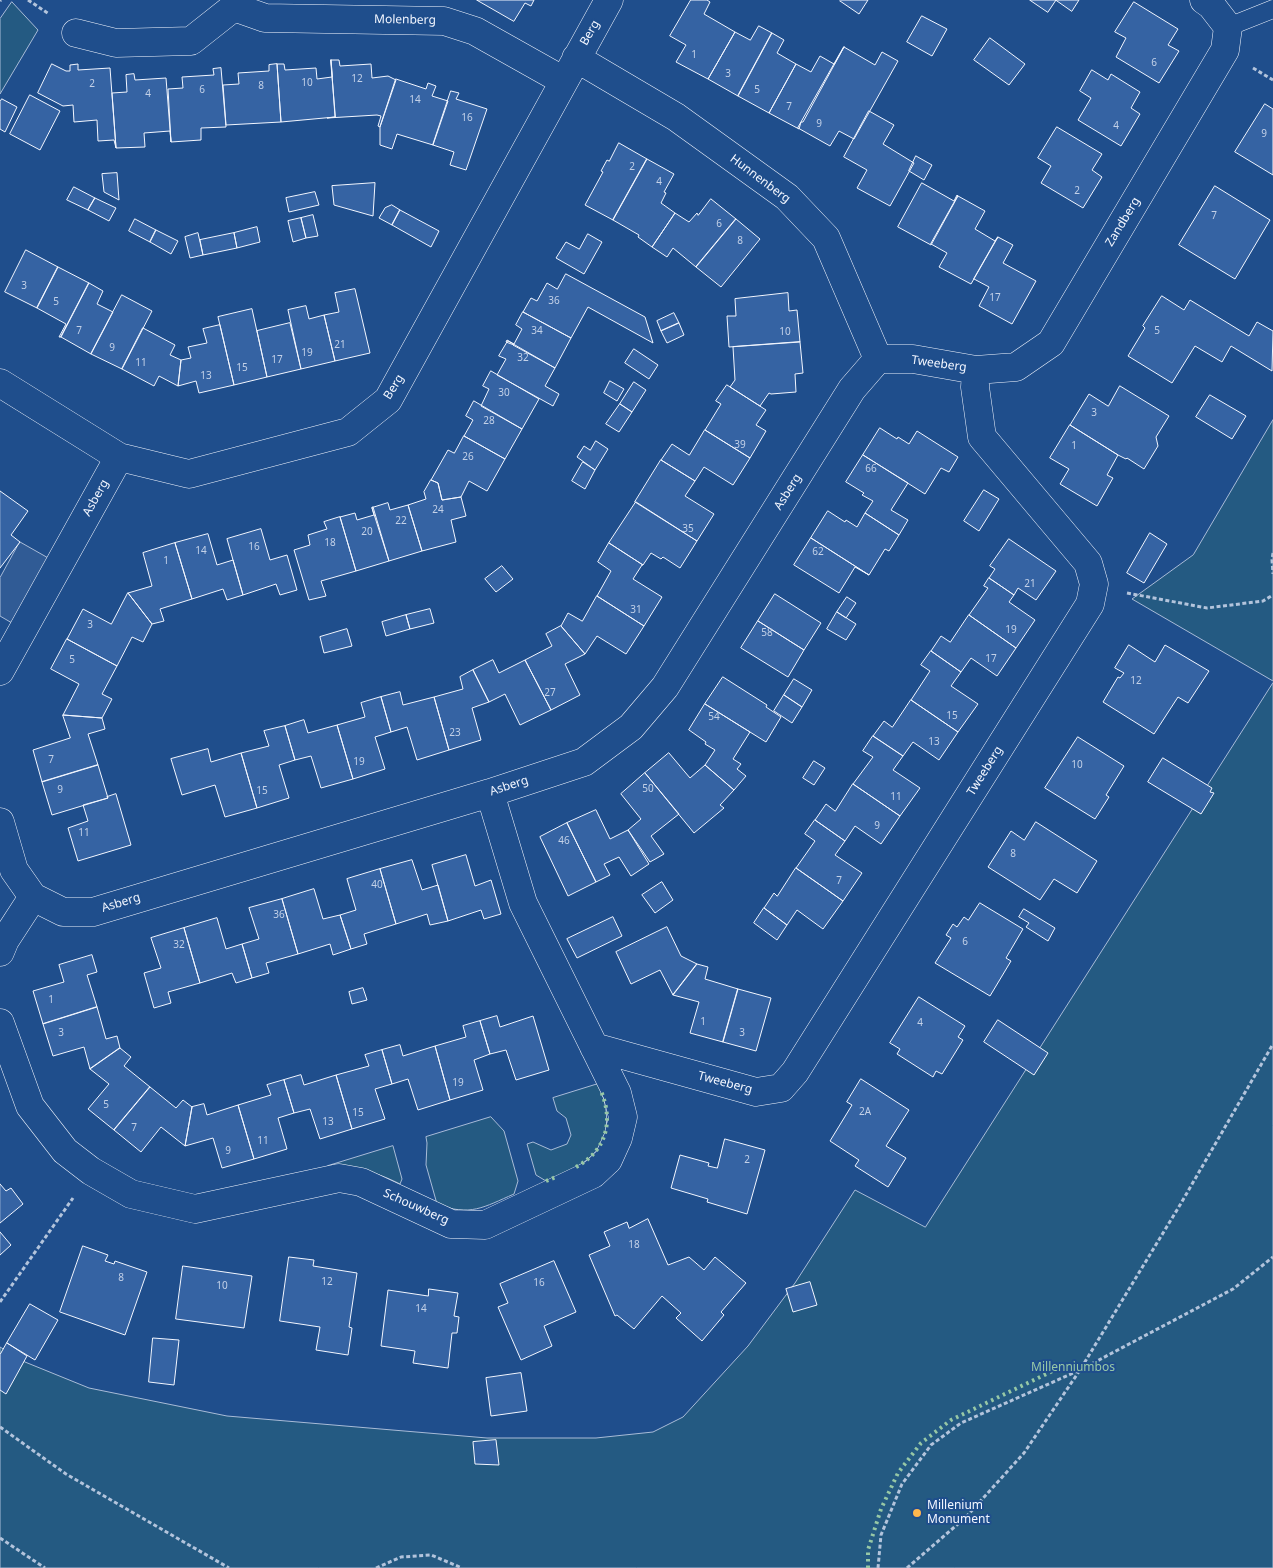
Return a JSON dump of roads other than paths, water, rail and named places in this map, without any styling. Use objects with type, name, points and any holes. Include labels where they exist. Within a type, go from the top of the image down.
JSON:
[{"type":"street","name":"Berg","points":[[0,383],[118,457],[189,474],[348,432],[388,400],[609,0]]},
{"type":"street","points":[[1204,0],[1211,5],[1228,27]]},
{"type":"street","name":"Molenberg","points":[[76,32],[116,43],[191,41],[234,3],[265,18],[444,21],[475,31],[570,70]]},
{"type":"street","name":"Zandberg","points":[[976,370],[1016,367],[1050,343],[1225,50],[1228,27]]},
{"type":"street","name":"Hunnenberg","points":[[570,70],[676,116],[787,197],[826,238],[878,359]]},
{"type":"street","name":"Tweeberg","points":[[594,1047],[756,1092],[781,1088],[795,1072],[1090,604],[1094,584],[1088,563],[982,437],[975,387],[976,370],[913,359],[878,359]]},
{"type":"street","name":"Asberg","points":[[0,822],[14,870],[33,897],[63,912],[92,912],[490,793],[584,762],[631,728],[665,687],[852,389],[878,359]]},
{"type":"street","name":"Asberg","points":[[0,671],[118,457]]},
{"type":"street","name":"Schouwberg","points":[[0,1023],[30,1106],[65,1151],[91,1171],[131,1194],[195,1208],[339,1178],[361,1182],[450,1224],[485,1225],[594,1174],[608,1160],[618,1138],[622,1117],[617,1093],[524,903],[490,793]]},
{"type":"street","points":[[0,952],[5,940],[33,897]]},
{"type":"lane","points":[[1228,27],[1273,9]]},
{"type":"place","name":"Millenium Monument","points":[[917,1513]]},
{"type":"park label","name":"Millenniumbos","points":[[1073,1368]]}]
